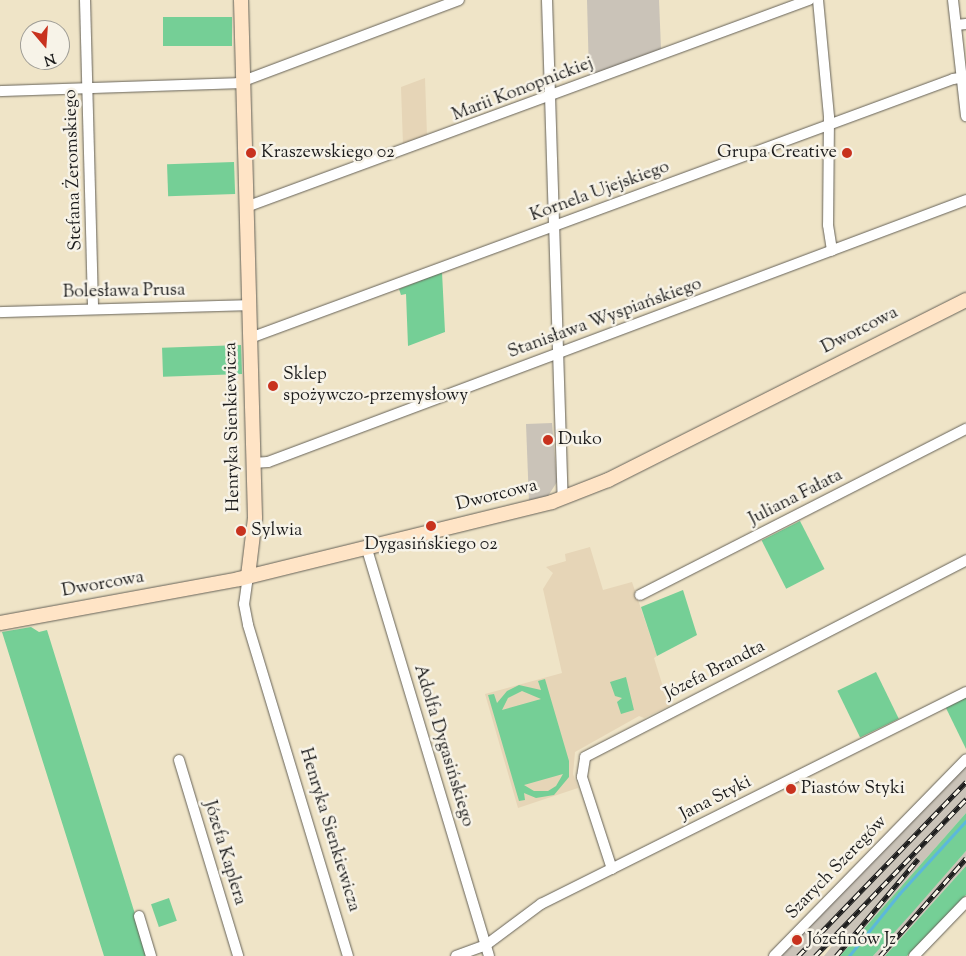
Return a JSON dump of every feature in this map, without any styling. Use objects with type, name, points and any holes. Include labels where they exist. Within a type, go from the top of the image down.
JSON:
[{"type":"street","name":"Stefana Żeromskiego","points":[[85,0],[93,310]]},
{"type":"street","name":"Henryka Sienkiewicza","points":[[241,0],[254,463],[254,537],[244,604],[248,625],[348,956]]},
{"type":"street","points":[[0,91],[243,81],[460,0]]},
{"type":"street","points":[[547,0],[563,498]]},
{"type":"street","name":"Marii Konopnickiej","points":[[246,207],[810,0]]},
{"type":"street","points":[[818,0],[825,44],[828,125],[828,226],[832,251]]},
{"type":"street","points":[[953,0],[961,25],[966,116]]},
{"type":"street","name":"Kornela Ujejskiego","points":[[250,338],[828,125],[964,77]]},
{"type":"street","name":"Stanisława Wyspiańskiego","points":[[254,463],[268,462],[966,200]]},
{"type":"street","name":"Dworcowa","points":[[0,623],[248,576],[366,546],[515,513],[563,498],[608,480],[966,300]]},
{"type":"street","name":"Bolesława Prusa","points":[[0,312],[249,306]]},
{"type":"street","name":"Juliana Fałata","points":[[640,595],[966,429]]},
{"type":"street","name":"Adolfa Dygasińskiego","points":[[366,546],[489,956]]},
{"type":"street","name":"Józefa Brandta","points":[[612,870],[582,777],[585,757],[966,560]]},
{"type":"street","name":"Jana Styki","points":[[456,956],[486,945],[541,904],[966,692]]},
{"type":"street","name":"Józefa Kaplera","points":[[179,760],[238,956]]},
{"type":"street","name":"Szarych Szeregów","points":[[774,956],[966,760]]},
{"type":"street","name":"Józefa Kaplera","points":[[212,890],[232,956]]},
{"type":"street","points":[[914,956],[966,902]]},
{"type":"street","points":[[139,916],[151,956]]},
{"type":"shaded area","points":[[587,0],[659,0],[661,49],[589,76]]},
{"type":"shaded area","points":[[425,78],[427,136],[403,145],[401,87]]},
{"type":"shaded area","points":[[552,423],[557,482],[548,496],[529,502],[526,424]]},
{"type":"shaded area","points":[[590,547],[603,590],[632,582],[657,656],[654,658],[669,706],[644,718],[639,716],[575,752],[573,774],[578,788],[518,808],[485,694],[562,673],[543,589],[553,573],[546,567],[566,561],[565,554]]},
{"type":"shaded area","points":[[966,762],[966,813],[840,956],[824,956],[849,925],[819,956],[777,956]]},
{"type":"shaded area","points":[[966,851],[966,866],[885,956],[873,956]]},
{"type":"green space","points":[[163,17],[232,17],[232,46],[163,46]]},
{"type":"green space","points":[[234,162],[235,194],[168,196],[167,164]]},
{"type":"green space","points":[[442,272],[445,332],[408,346],[406,294],[401,295],[399,289]]},
{"type":"green space","points":[[241,345],[242,374],[163,377],[162,348]]},
{"type":"green space","points":[[800,521],[825,569],[786,589],[762,541]]},
{"type":"green space","points":[[683,590],[697,635],[657,656],[641,607]]},
{"type":"green space","points":[[31,627],[39,632],[47,630],[148,956],[104,956],[2,632]]},
{"type":"green space","points":[[876,672],[899,719],[860,738],[837,691]]},
{"type":"green space","points":[[626,677],[634,710],[621,714],[617,702],[622,698],[615,696],[610,682]]},
{"type":"green space","points":[[545,679],[569,761],[569,777],[554,795],[536,798],[524,793],[525,800],[519,801],[488,695],[494,694],[497,703],[507,691],[519,685],[541,690],[538,681]],"holes":[[[522,691],[541,699],[502,710],[508,698]],[[563,774],[556,786],[548,791],[534,791],[524,785]]]},
{"type":"green space","points":[[966,695],[966,749],[945,706]]},
{"type":"green space","points":[[966,813],[966,851],[910,915],[873,956],[840,956]]},
{"type":"green space","points":[[966,866],[966,895],[907,956],[885,956]]},
{"type":"green space","points":[[169,898],[177,921],[159,927],[151,904]]},
{"type":"waterway","points":[[849,956],[899,894],[966,821]]},
{"type":"railway","points":[[798,956],[966,782]]},
{"type":"railway","points":[[815,956],[966,799]]},
{"type":"railway","points":[[880,956],[966,858]]},
{"type":"railway","points":[[836,956],[918,859]]},
{"type":"place","name":"Kraszewskiego 02","points":[[251,153]]},
{"type":"place","name":"Grupa Creative","points":[[847,153]]},
{"type":"place","name":"Sklep spożywczo-przemysłowy","points":[[273,386]]},
{"type":"place","name":"Duko","points":[[548,440]]},
{"type":"place","name":"Dygasińskiego 02","points":[[431,526]]},
{"type":"place","name":"Sylwia","points":[[241,531]]},
{"type":"place","name":"Piastów Styki","points":[[791,789]]},
{"type":"place","name":"Józefinów Jz","points":[[797,940]]}]
